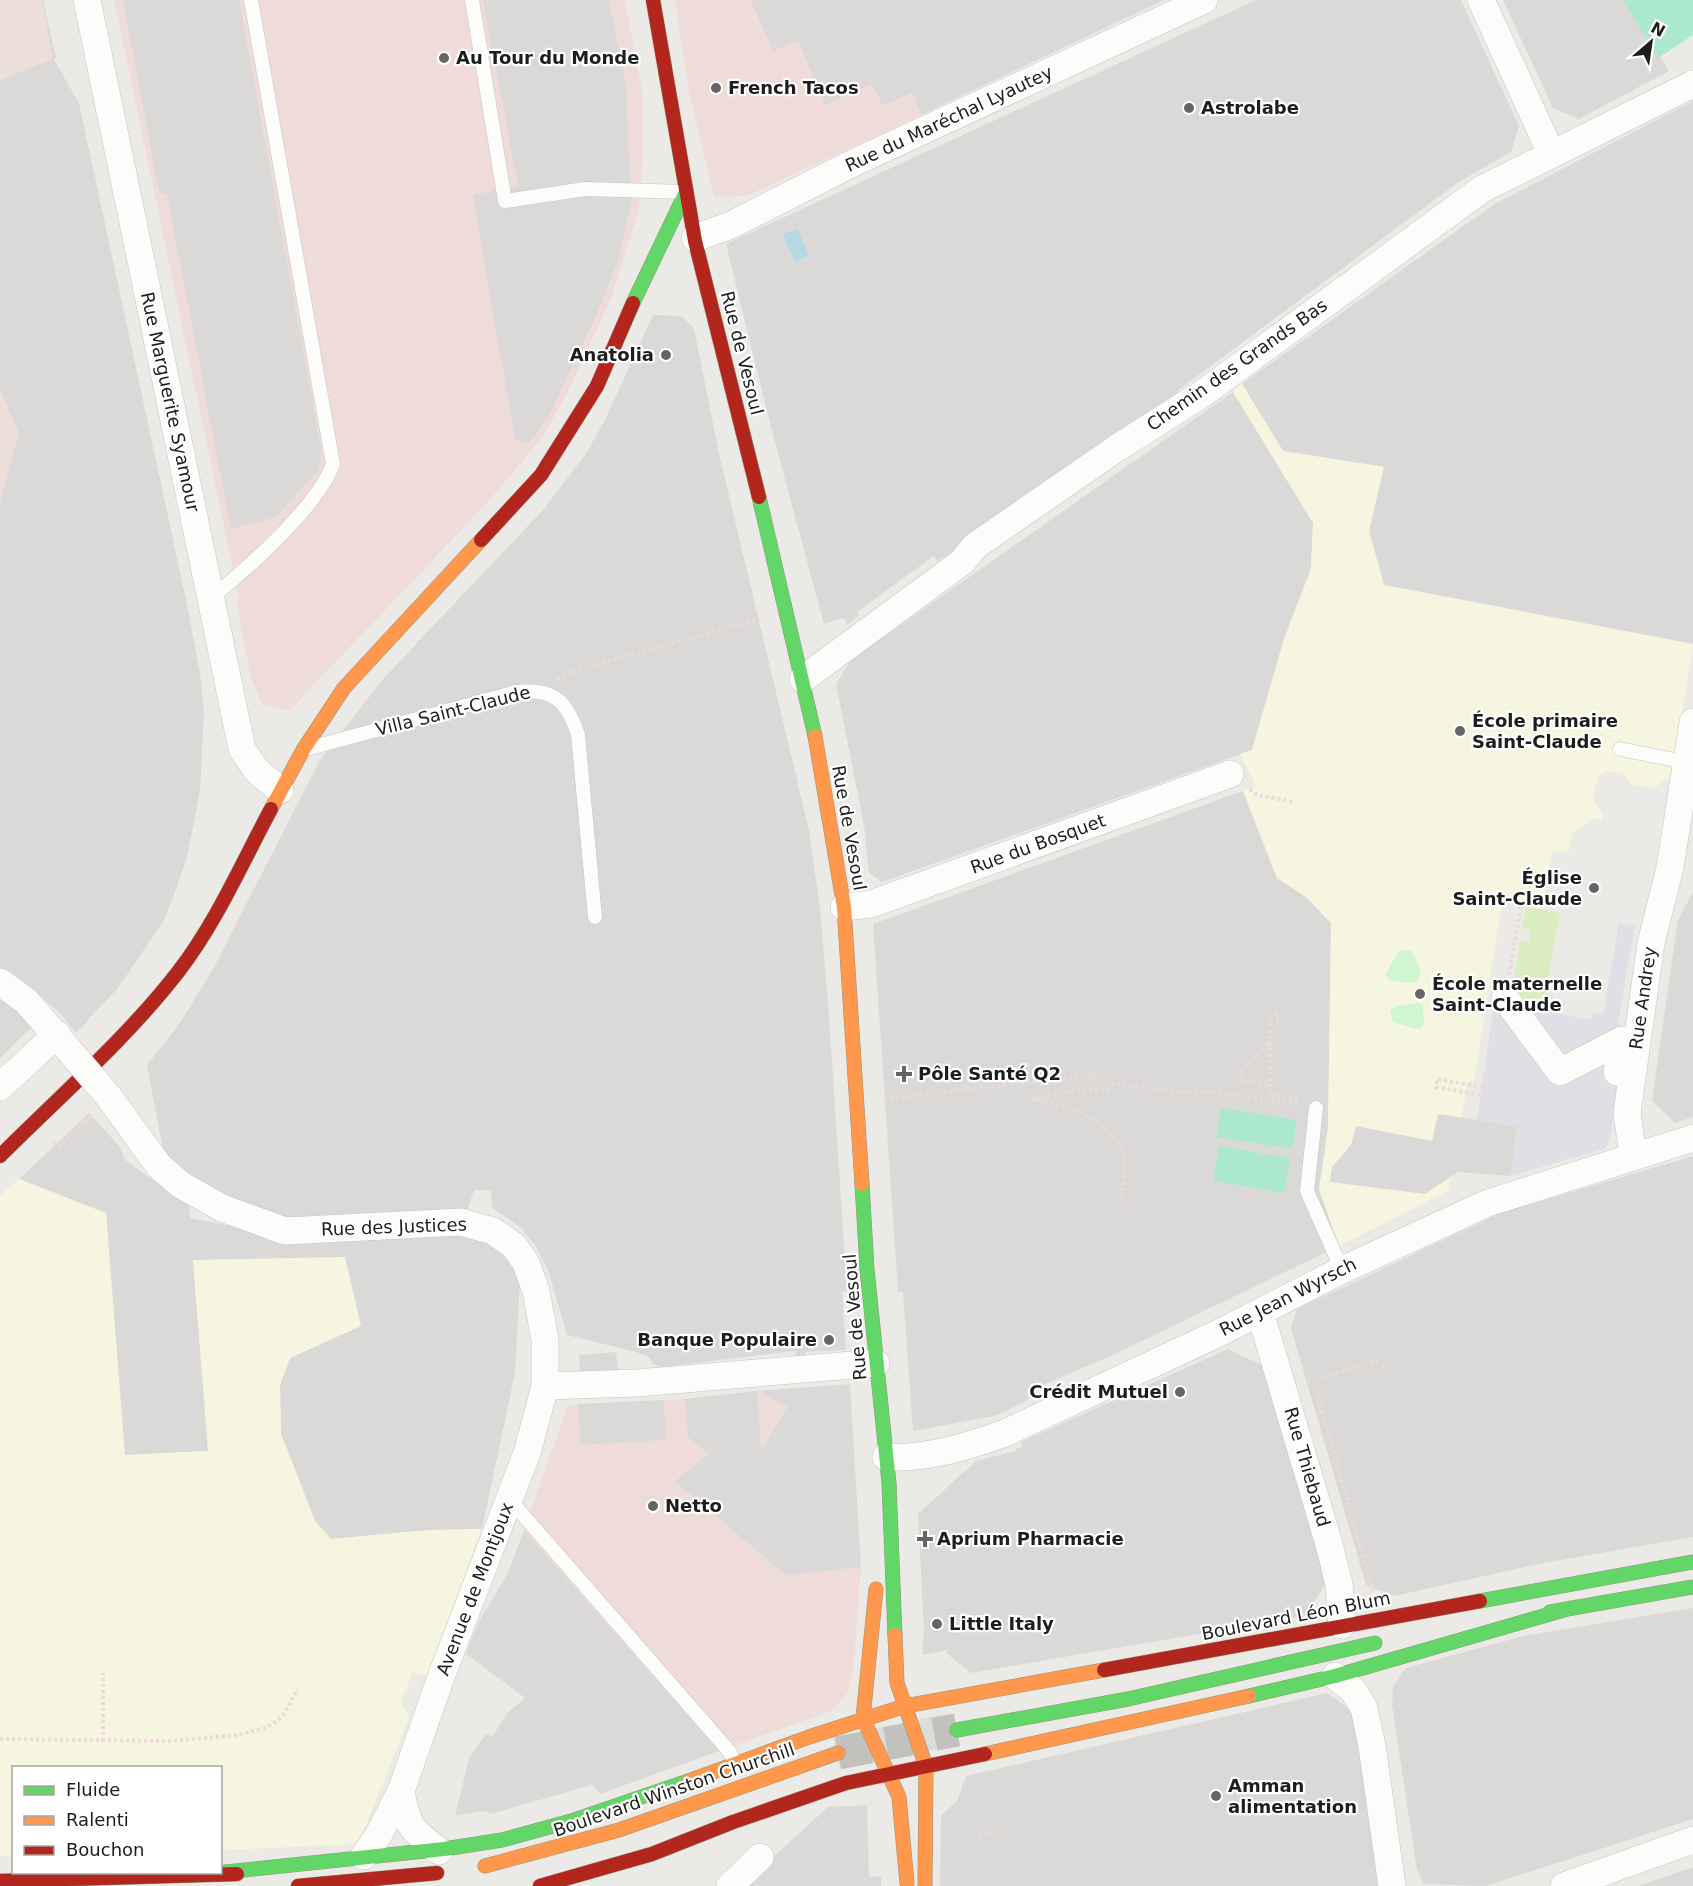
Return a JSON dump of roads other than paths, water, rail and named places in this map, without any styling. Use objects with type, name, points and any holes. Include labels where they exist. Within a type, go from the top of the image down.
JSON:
[{"type":"main road","name":"Rue de Vesoul","points":[[653,0],[695,238],[802,679],[844,907],[876,1363],[888,1470],[897,1683],[926,1766],[925,1886]]},
{"type":"main road","points":[[0,1156],[144,1014],[180,970],[213,916],[303,750],[344,688],[541,475],[597,386],[686,192]]},
{"type":"main road","name":"Rue de Vesoul","points":[[863,1718],[888,1470]]},
{"type":"main road","name":"Boulevard Léon Blum","points":[[445,1861],[640,1801],[863,1718],[905,1706],[1693,1562]]},
{"type":"main road","points":[[1462,1618],[1564,1584]]},
{"type":"main road","points":[[1450,1628],[1693,1587]]},
{"type":"main road","points":[[540,1886],[652,1854],[733,1822],[846,1783],[1157,1718],[1335,1676],[1571,1608]]},
{"type":"main road","points":[[957,1730],[1128,1699],[1394,1639]]},
{"type":"main road","points":[[863,1718],[899,1797],[907,1886]]},
{"type":"main road","name":"Boulevard Winston Churchill","points":[[473,1868],[538,1856],[627,1830],[838,1753]]},
{"type":"main road","points":[[222,1872],[364,1856],[445,1861]]},
{"type":"main road","points":[[298,1886],[379,1878],[445,1861]]},
{"type":"main road","points":[[222,1873],[379,1878]]},
{"type":"main road","points":[[0,1881],[189,1874]]},
{"type":"street","name":"Rue Marguerite Syamour","points":[[87,0],[242,749],[257,771],[280,790]]},
{"type":"street","name":"Rue du Maréchal Lyautey","points":[[695,238],[731,225],[849,165],[1204,0]]},
{"type":"street","points":[[1481,0],[1551,153]]},
{"type":"street","name":"Chemin des Grands Bas","points":[[802,679],[962,562],[975,546],[1117,448],[1202,394],[1482,189],[1693,84]]},
{"type":"street","name":"Rue Andrey","points":[[1633,1155],[1627,1113],[1651,943],[1682,863],[1685,762],[1693,722]]},
{"type":"street","name":"Rue du Bosquet","points":[[844,907],[871,904],[1230,774]]},
{"type":"street","name":"Rue des Justices","points":[[0,982],[27,1001],[62,1041],[109,1097],[159,1166],[181,1185],[222,1209],[285,1231],[461,1222],[493,1231],[514,1246],[526,1263],[536,1292],[545,1340],[545,1386]]},
{"type":"street","points":[[1504,998],[1560,1072],[1622,1040],[1610,1112]]},
{"type":"street","points":[[0,1087],[62,1041]]},
{"type":"street","name":"Rue Jean Wyrsch","points":[[888,1470],[921,1456],[967,1446],[1003,1434],[1260,1312],[1342,1270],[1503,1197],[1693,1138]]},
{"type":"street","name":"Rue Thiebaud","points":[[1260,1312],[1310,1477],[1339,1584],[1342,1625]]},
{"type":"street","points":[[545,1386],[637,1383],[876,1363]]},
{"type":"street","name":"Avenue de Montjoux","points":[[364,1856],[379,1834],[401,1791],[441,1677],[527,1454],[545,1386]]},
{"type":"street","points":[[1335,1676],[1353,1690],[1364,1708],[1372,1746],[1392,1886]]},
{"type":"street","points":[[401,1791],[405,1816],[412,1830],[445,1861]]},
{"type":"street","points":[[1564,1886],[1693,1840]]},
{"type":"street","points":[[730,1886],[760,1857]]},
{"type":"lane","points":[[212,597],[231,582],[312,501],[327,481],[333,464],[251,0]]},
{"type":"lane","points":[[472,0],[505,201],[585,189],[686,192]]},
{"type":"lane","name":"Villa Saint-Claude","points":[[303,750],[516,692],[538,690],[560,701],[572,716],[578,735],[595,917]]},
{"type":"lane","points":[[1620,749],[1685,762]]},
{"type":"lane","points":[[1316,1108],[1307,1191],[1342,1270]]},
{"type":"lane","points":[[510,1500],[729,1751],[736,1764]]},
{"type":"water","points":[[797,228],[809,256],[795,262],[783,235]]},
{"type":"tunnel","points":[[838,1753],[957,1730]]},
{"type":"place","name":"Au Tour du Monde","points":[[444,58]]},
{"type":"place","name":"French Tacos","points":[[716,88]]},
{"type":"place","name":"Astrolabe","points":[[1189,108]]},
{"type":"place","name":"Anatolia","points":[[666,355]]},
{"type":"place","name":"École primaire Saint-Claude","points":[[1460,731]]},
{"type":"place","name":"Église Saint-Claude","points":[[1594,888]]},
{"type":"place","name":"École maternelle Saint-Claude","points":[[1420,994]]},
{"type":"place","name":"Pôle Santé Q2","points":[[904,1074]]},
{"type":"place","name":"Banque Populaire","points":[[829,1340]]},
{"type":"place","name":"Crédit Mutuel","points":[[1180,1392]]},
{"type":"place","name":"Netto","points":[[653,1506]]},
{"type":"place","name":"Aprium Pharmacie","points":[[925,1539]]},
{"type":"place","name":"Little Italy","points":[[937,1624]]},
{"type":"place","name":"Amman alimentation","points":[[1216,1796]]}]
